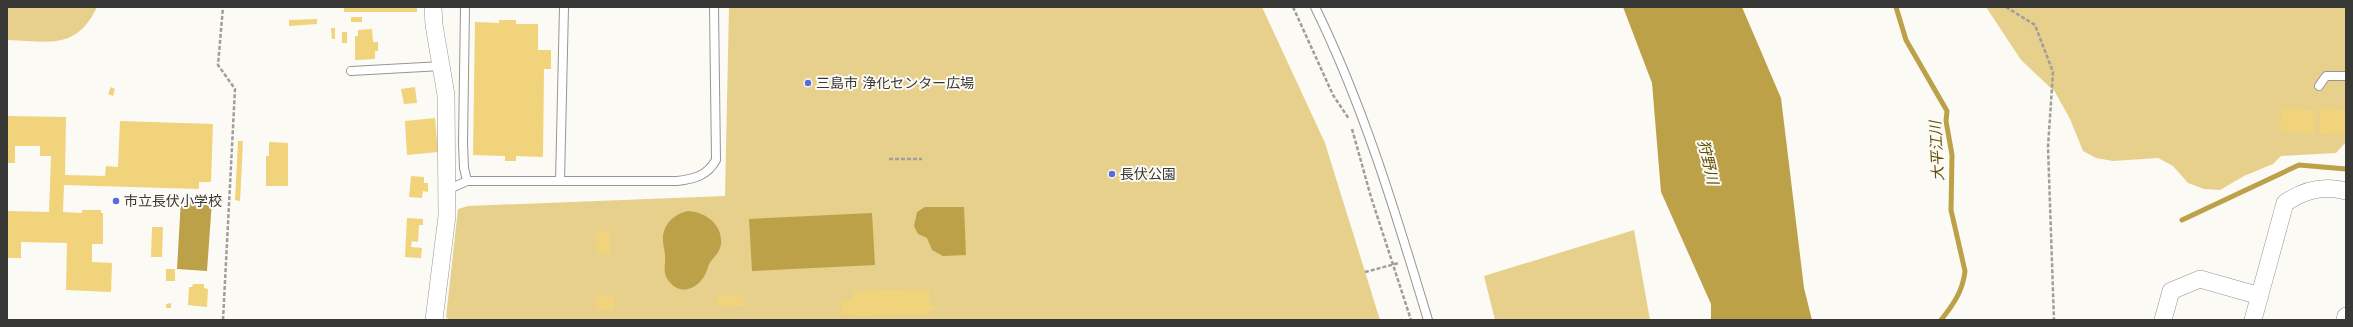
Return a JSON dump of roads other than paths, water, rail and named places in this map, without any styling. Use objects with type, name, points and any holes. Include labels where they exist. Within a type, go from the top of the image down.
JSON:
[{"type":"street","points":[[433,7],[434,24],[442,66],[447,110],[447,216],[434,320]]},
{"type":"street","points":[[2253,320],[2285,203],[2297,195],[2321,188],[2346,191]]},
{"type":"street","points":[[2163,320],[2172,291],[2200,279],[2260,296]]},
{"type":"street","points":[[2345,320],[2346,316]]},
{"type":"lane","points":[[465,7],[463,143],[464,168],[467,181]]},
{"type":"lane","points":[[560,181],[564,7]]},
{"type":"lane","points":[[447,190],[467,181],[677,181],[702,176],[712,168],[716,160],[714,7]]},
{"type":"lane","points":[[1315,7],[1363,120],[1410,259],[1428,320]]},
{"type":"lane","points":[[350,71],[442,66]]},
{"type":"lane","points":[[2319,86],[2326,76],[2346,76]]},
{"type":"water","name":"狩野川","points":[[1623,7],[1742,7],[1781,98],[1804,288],[1812,320],[1711,320],[1711,304],[1661,192],[1652,83]]},
{"type":"water","points":[[181,199],[212,201],[207,271],[177,269]]},
{"type":"water","points":[[925,207],[964,207],[966,255],[943,256],[932,250],[927,238],[918,234],[914,226],[917,212]]},
{"type":"water","points":[[688,211],[701,214],[712,220],[719,231],[721,244],[719,251],[709,264],[701,280],[697,285],[685,290],[673,286],[666,277],[663,236],[664,230],[673,218]]},
{"type":"water","points":[[872,213],[875,265],[752,271],[749,219]]},
{"type":"waterway","name":"大平江川","points":[[1896,7],[1906,40],[1947,111],[1946,121],[1952,155],[1951,210],[1965,271],[1960,291],[1950,309],[1941,320]]},
{"type":"waterway","points":[[2182,220],[2299,165],[2346,169]]},
{"type":"place","name":"三島市 浄化センター広場","points":[[808,83]]},
{"type":"place","name":"長伏公園","points":[[1112,174]]},
{"type":"place","name":"市立長伏小学校","points":[[116,201]]}]
